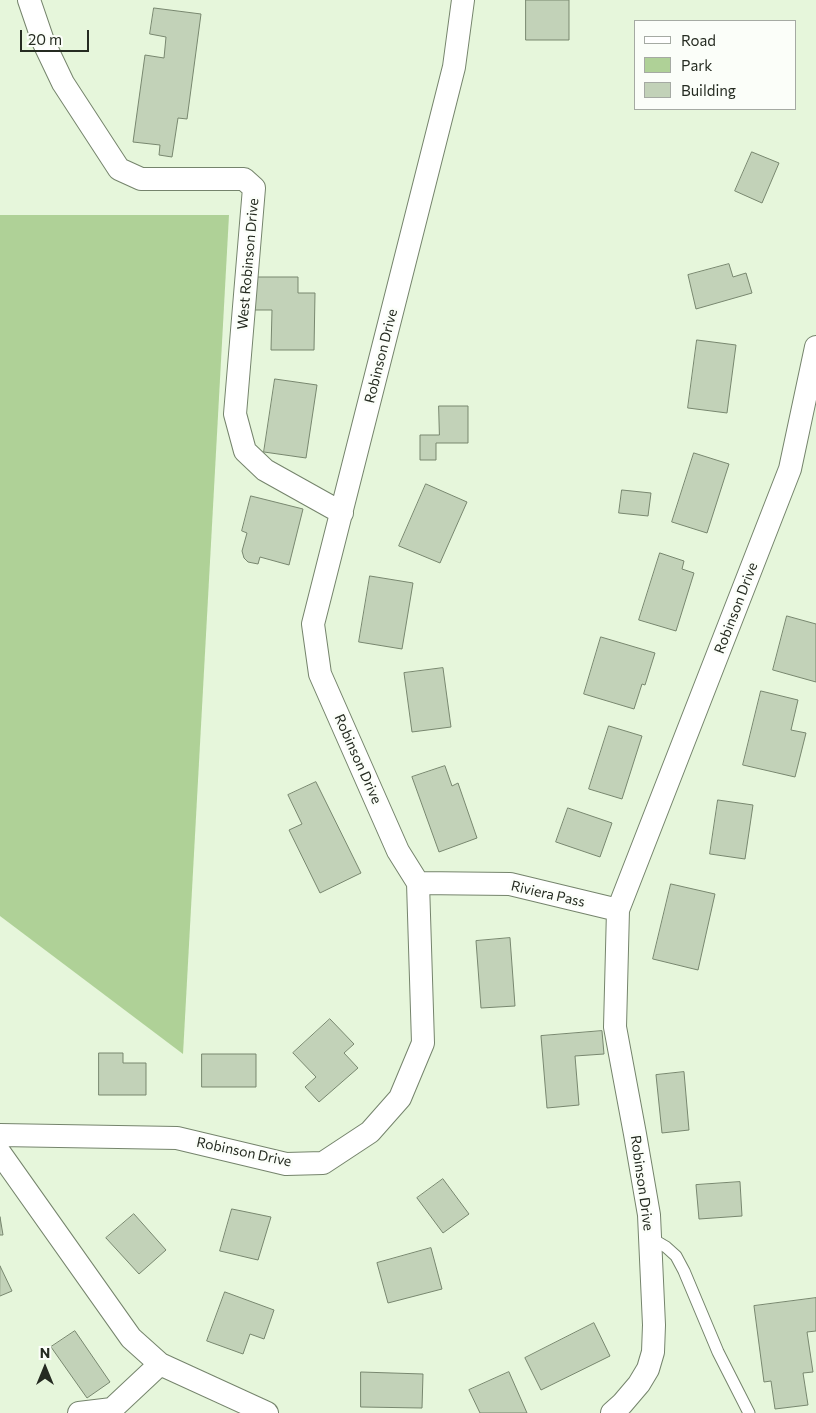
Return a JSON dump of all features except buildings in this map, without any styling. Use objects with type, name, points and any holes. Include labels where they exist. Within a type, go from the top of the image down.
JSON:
[{"type":"street","name":"West Robinson Drive","points":[[29,0],[43,41],[63,83],[119,169],[141,179],[244,179],[254,188],[236,414],[245,451],[265,470],[342,513]]},
{"type":"street","name":"Robinson Drive","points":[[0,1135],[177,1138],[286,1164],[324,1163],[370,1132],[400,1098],[423,1043],[418,883],[398,851],[320,674],[313,624],[454,67],[463,0]]},
{"type":"street","name":"Robinson Drive","points":[[612,1413],[639,1384],[648,1369],[653,1352],[654,1325],[649,1215],[615,1027],[618,910],[790,469],[816,347]]},
{"type":"street","name":"Riviera Pass","points":[[418,883],[510,884],[618,910]]},
{"type":"street","points":[[0,1153],[131,1338],[160,1364],[268,1413]]},
{"type":"street","points":[[80,1413],[112,1409],[160,1364]]},
{"type":"lane","points":[[649,1237],[666,1247],[676,1256],[718,1352],[749,1413]]},
{"type":"green space","points":[[0,215],[229,215],[183,1054],[0,916]]}]
